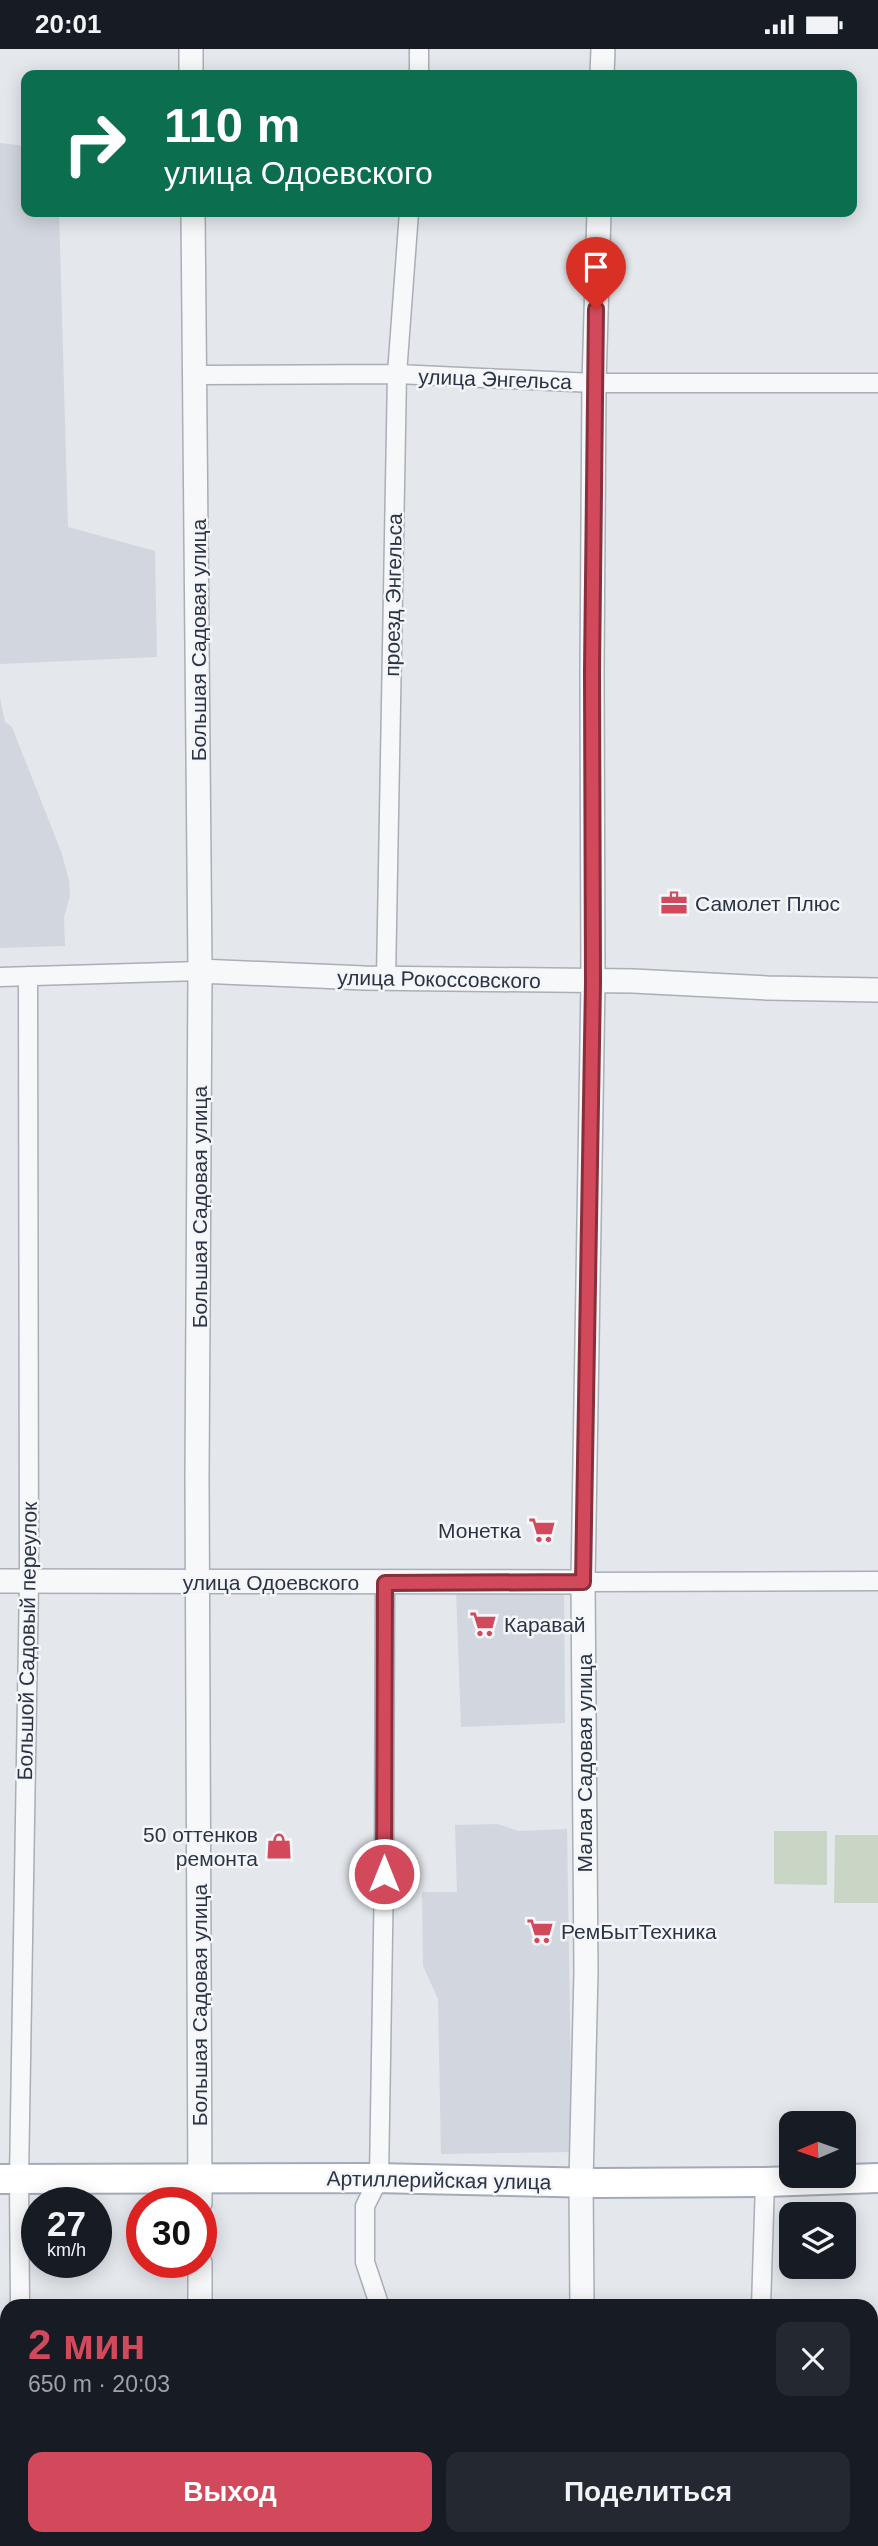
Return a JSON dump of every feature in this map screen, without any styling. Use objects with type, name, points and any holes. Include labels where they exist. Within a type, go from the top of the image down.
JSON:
[{"type":"main road","name":"Артиллерийская улица","points":[[217,2190],[379,2178],[581,2182],[765,2182],[878,2178]]},
{"type":"main road","name":"Артиллерийская улица","points":[[10,2179],[137,2187]]},
{"type":"street","points":[[191,49],[191,70]]},
{"type":"street","points":[[419,49],[419,70]]},
{"type":"street","points":[[602,70],[603,49]]},
{"type":"street","name":"Большая Садовая улица","points":[[193,217],[200,971],[200,2187]]},
{"type":"street","name":"проезд Энгельса","points":[[386,979],[397,375],[409,217]]},
{"type":"street","name":"Малая Садовая улица","points":[[582,2299],[581,2182],[586,1972],[583,1582],[593,983],[594,383],[599,217]]},
{"type":"street","name":"улица Энгельса","points":[[196,375],[397,375],[594,383],[878,383]]},
{"type":"street","name":"улица Рокоссовского","points":[[0,977],[200,971],[386,979],[593,983],[634,981],[878,990]]},
{"type":"street","name":"Большой Садовый переулок","points":[[19,2299],[10,2179],[29,1581],[28,976]]},
{"type":"street","name":"улица Одоевского","points":[[0,1581],[878,1581]]},
{"type":"street","points":[[377,2299],[365,2262],[365,2206],[379,2178],[385,1583]]},
{"type":"street","points":[[761,2299],[765,2182]]},
{"type":"street","points":[[200,2278],[200,2299]]},
{"type":"shaded area","points":[[0,143],[21,145],[21,217],[59,217],[68,527],[155,551],[157,657],[0,664]]},
{"type":"shaded area","points":[[0,698],[5,722],[12,727],[62,854],[70,896],[64,917],[65,946],[0,948]]},
{"type":"shaded area","points":[[456,1589],[564,1591],[565,1723],[461,1727]]},
{"type":"shaded area","points":[[498,1824],[518,1831],[567,1829],[572,2152],[441,2154],[438,1999],[423,1966],[422,1892],[457,1892],[455,1825]]},
{"type":"green space","points":[[774,1831],[827,1831],[827,1885],[774,1884]]},
{"type":"green space","points":[[835,1835],[878,1835],[878,1903],[834,1903]]},
{"type":"place","name":"Самолет Плюс","points":[[674,903]]},
{"type":"place","name":"Монетка","points":[[542,1530]]},
{"type":"place","name":"Каравай","points":[[483,1624]]},
{"type":"place","name":"50 оттенков ремонта","points":[[279,1846]]},
{"type":"place","name":"РемБытТехника","points":[[540,1931]]},
{"type":"route","points":[[384,1874],[385,1583],[583,1582],[593,983],[592,672],[596,309]]}]
